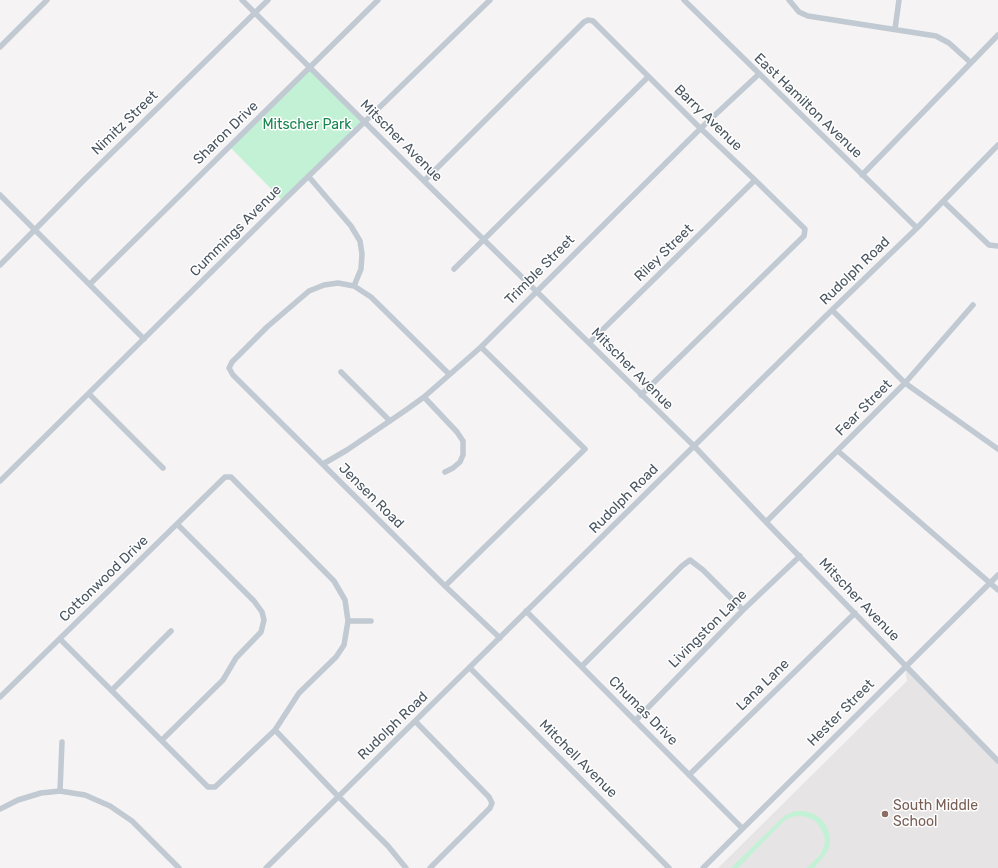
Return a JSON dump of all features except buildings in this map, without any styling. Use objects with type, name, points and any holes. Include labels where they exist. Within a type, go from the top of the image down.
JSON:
[{"type":"street","points":[[0,47],[47,0]]},
{"type":"street","name":"Mitscher Avenue","points":[[242,0],[694,446],[998,761]]},
{"type":"street","name":"Nimitz Street","points":[[0,265],[268,0]]},
{"type":"street","name":"Sharon Drive","points":[[90,284],[378,0]]},
{"type":"street","name":"Cummings Avenue","points":[[0,481],[490,0]]},
{"type":"street","name":"East Hamilton Avenue","points":[[684,0],[917,228]]},
{"type":"street","points":[[789,0],[799,12],[808,16],[936,36],[949,43],[970,62]]},
{"type":"street","points":[[895,29],[899,0]]},
{"type":"street","name":"Barry Avenue","points":[[424,181],[578,28],[588,20],[593,22],[648,77],[756,180],[805,229],[804,236],[641,395]]},
{"type":"street","points":[[862,175],[970,62],[998,35]]},
{"type":"street","name":"Trimble Street","points":[[323,464],[347,450],[424,397],[481,346],[701,128],[758,74]]},
{"type":"street","points":[[454,269],[648,77]]},
{"type":"street","name":"Rudolph Road","points":[[266,868],[832,310],[944,202],[998,145]]},
{"type":"street","points":[[309,177],[351,226],[360,241],[362,254],[361,269],[354,286],[371,297],[449,374]]},
{"type":"street","name":"Riley Street","points":[[589,343],[756,180]]},
{"type":"street","points":[[0,195],[144,339]]},
{"type":"street","points":[[944,202],[989,245],[998,246]]},
{"type":"street","name":"Jensen Road","points":[[354,286],[338,283],[324,284],[309,291],[267,327],[232,362],[229,368],[232,375],[445,586],[500,638]]},
{"type":"street","name":"Fear Street","points":[[766,522],[905,383],[973,305]]},
{"type":"street","points":[[832,310],[905,383],[998,449]]},
{"type":"street","points":[[445,586],[584,449],[481,346]]},
{"type":"street","points":[[340,372],[390,421]]},
{"type":"street","points":[[89,394],[163,468]]},
{"type":"street","points":[[424,397],[457,432],[463,441],[463,455],[460,462],[445,472]]},
{"type":"street","points":[[838,450],[998,590]]},
{"type":"street","name":"Cottonwood Drive","points":[[0,697],[225,477],[231,477],[334,582],[345,600],[348,621]]},
{"type":"street","points":[[162,740],[223,680],[236,658],[261,632],[264,620],[262,612],[254,601],[177,524]]},
{"type":"street","name":"Livingston Lane","points":[[635,721],[743,610],[800,556]]},
{"type":"street","points":[[582,666],[682,566],[690,560],[703,570],[743,610]]},
{"type":"street","name":"Hester Street","points":[[703,868],[998,575]]},
{"type":"street","name":"Chumas Drive","points":[[526,611],[742,828]]},
{"type":"street","name":"Lana Lane","points":[[689,775],[855,613]]},
{"type":"street","points":[[60,639],[208,787],[216,787],[275,730],[299,693],[336,657],[344,645],[348,621],[371,621]]},
{"type":"street","points":[[112,690],[171,631]]},
{"type":"street","name":"Mitchell Avenue","points":[[470,668],[669,868]]},
{"type":"street","points":[[415,721],[489,797],[492,803],[490,808],[430,868]]},
{"type":"street","points":[[275,730],[388,846],[406,868]]},
{"type":"street","points":[[60,792],[62,742]]},
{"type":"street","points":[[0,809],[18,800],[40,793],[60,792],[85,795],[110,806],[132,821],[179,868]]},
{"type":"shaded area","name":"South Middle School","points":[[905,666],[998,761],[998,868],[718,868],[907,681]]},
{"type":"green space","name":"Mitscher Park","points":[[310,68],[365,122],[283,201],[229,146]]},
{"type":"green space","points":[[795,811],[804,811],[814,814],[821,819],[827,827],[830,836],[830,845],[827,852],[814,868],[807,868],[820,855],[825,843],[824,835],[815,821],[807,817],[799,816],[791,817],[784,821],[738,868],[731,868],[781,819]]},
{"type":"place","name":"South Middle School","points":[[885,814]]}]
